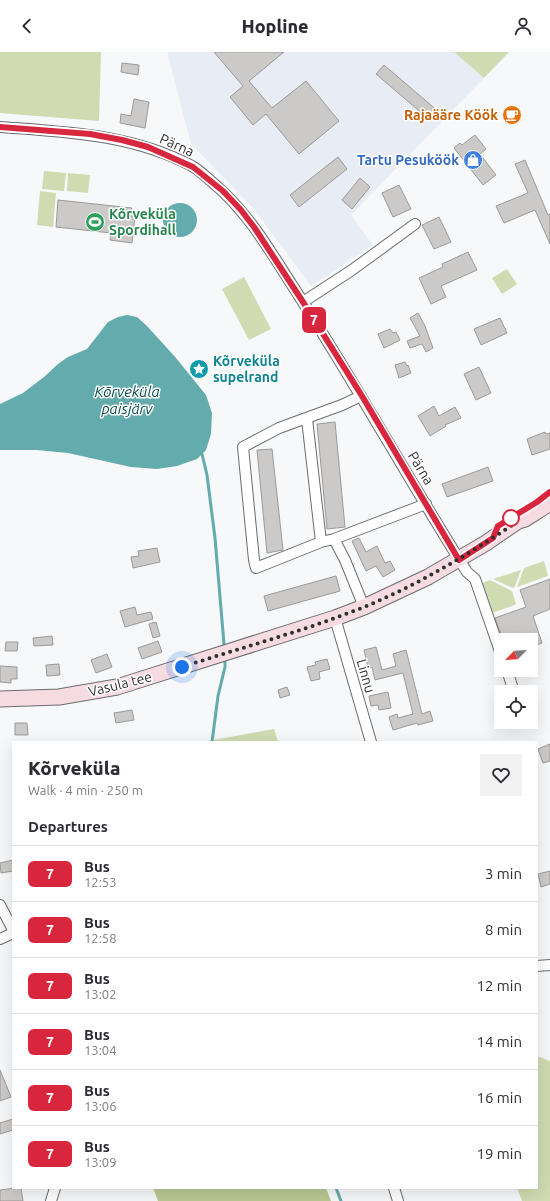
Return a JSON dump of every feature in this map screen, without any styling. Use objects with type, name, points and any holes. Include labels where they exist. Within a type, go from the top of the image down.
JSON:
[{"type":"street","name":"Pärna","points":[[0,127],[90,134],[148,147],[193,167],[223,191],[241,210],[254,227],[303,302],[362,396],[459,560],[467,572],[475,579],[494,634]]},
{"type":"street","points":[[303,302],[352,270],[415,224]]},
{"type":"street","points":[[362,396],[307,419],[279,428],[243,447],[253,553],[256,568],[321,542],[334,539],[426,504]]},
{"type":"street","points":[[307,419],[321,542]]},
{"type":"street","name":"Vasula tee","points":[[518,521],[522,514],[550,492]]},
{"type":"street","name":"Vasula tee","points":[[0,699],[59,697],[117,688],[335,618],[364,607],[422,580],[459,560],[518,521],[525,519],[550,503]]},
{"type":"street","points":[[334,539],[345,560],[364,607]]},
{"type":"street","name":"Linnu","points":[[335,618],[371,741]]},
{"type":"street","points":[[0,905],[12,929]]},
{"type":"street","points":[[0,939],[12,932]]},
{"type":"street","points":[[538,966],[550,965]]},
{"type":"street","points":[[51,1201],[55,1189]]},
{"type":"street","points":[[394,1189],[398,1201]]},
{"type":"shaded area","points":[[167,52],[454,52],[484,78],[351,215],[373,245],[311,286],[253,208],[191,144]]},
{"type":"green space","points":[[0,52],[101,52],[99,121],[0,113]]},
{"type":"green space","points":[[454,52],[509,52],[484,78]]},
{"type":"green space","points":[[44,171],[66,173],[64,191],[42,189]]},
{"type":"green space","points":[[68,173],[90,175],[88,193],[67,191]]},
{"type":"green space","points":[[40,191],[56,193],[53,227],[37,225]]},
{"type":"green space","points":[[507,269],[517,284],[502,294],[492,278]]},
{"type":"green space","points":[[244,277],[271,329],[249,340],[222,289]]},
{"type":"green space","points":[[544,561],[548,576],[517,587],[524,568]]},
{"type":"green space","points":[[521,570],[514,588],[493,579]]},
{"type":"green space","points":[[490,580],[512,591],[516,603],[515,605],[492,613],[482,583]]},
{"type":"green space","points":[[274,729],[278,741],[208,741]]},
{"type":"green space","points":[[538,1056],[550,1061],[550,1201],[522,1201],[517,1189],[538,1189]]},
{"type":"green space","points":[[153,1189],[326,1189],[331,1201],[158,1201]]},
{"type":"water","points":[[177,203],[183,203],[187,204],[194,210],[197,220],[196,227],[190,234],[183,237],[177,237],[173,236],[166,230],[163,223],[163,217],[164,213],[170,206]]},
{"type":"water","name":"Kõrveküla paisjärv","points":[[127,315],[137,317],[147,326],[176,358],[206,395],[212,413],[211,434],[206,450],[197,459],[177,466],[157,469],[131,467],[68,453],[37,450],[0,450],[0,404],[23,393],[68,357],[87,349],[108,322],[118,317]]},
{"type":"building","points":[[214,52],[284,52],[249,81],[272,108],[306,81],[339,121],[299,154],[266,114],[253,125],[230,97],[243,86]]},
{"type":"building","points":[[122,63],[139,65],[138,75],[121,72]]},
{"type":"building","points":[[384,65],[439,112],[431,121],[376,74]]},
{"type":"building","points":[[134,99],[149,102],[145,128],[120,123],[121,114],[131,116]]},
{"type":"building","points":[[475,135],[486,149],[480,154],[496,175],[483,185],[454,148],[460,143],[462,145]]},
{"type":"building","points":[[338,157],[347,169],[299,207],[290,195]]},
{"type":"building","points":[[525,160],[548,215],[550,214],[550,244],[535,210],[504,223],[496,206],[528,193],[515,164]]},
{"type":"building","points":[[360,178],[370,187],[352,209],[342,200]]},
{"type":"building","points":[[399,185],[411,209],[393,217],[382,193]]},
{"type":"building","name":"Kõrveküla Spordihall","points":[[58,200],[132,208],[131,216],[135,217],[132,243],[110,240],[111,233],[56,227]]},
{"type":"building","points":[[439,217],[451,242],[434,249],[422,225]]},
{"type":"building","points":[[468,252],[477,270],[441,286],[446,297],[431,304],[419,278],[443,267],[442,264]]},
{"type":"building","points":[[418,313],[425,326],[433,348],[426,352],[422,344],[410,348],[407,341],[420,336],[410,318]]},
{"type":"building","points":[[500,318],[507,333],[481,345],[474,329]]},
{"type":"building","points":[[390,329],[393,333],[396,332],[400,340],[384,348],[378,334]]},
{"type":"building","points":[[405,362],[411,373],[399,378],[395,365]]},
{"type":"building","points":[[479,367],[491,393],[476,400],[464,374]]},
{"type":"building","points":[[434,406],[439,416],[455,407],[461,418],[445,425],[446,426],[430,436],[418,416]]},
{"type":"building","points":[[335,422],[345,527],[327,529],[317,424]]},
{"type":"building","points":[[545,432],[546,434],[550,433],[550,449],[532,455],[527,439]]},
{"type":"building","points":[[272,449],[283,550],[267,553],[257,450]]},
{"type":"building","points":[[488,467],[493,481],[447,497],[442,484]]},
{"type":"building","points":[[359,538],[366,552],[377,546],[385,563],[390,561],[395,570],[383,577],[376,566],[366,571],[352,541]]},
{"type":"building","points":[[157,548],[160,562],[133,568],[131,557],[139,556],[138,551]]},
{"type":"building","points":[[336,576],[340,591],[268,611],[264,596]]},
{"type":"building","points":[[550,579],[550,609],[533,616],[542,643],[538,644],[538,633],[500,633],[495,618],[526,607],[520,590]]},
{"type":"building","points":[[135,607],[137,615],[151,612],[153,619],[125,627],[120,611]]},
{"type":"building","points":[[156,622],[160,636],[153,638],[149,624]]},
{"type":"building","points":[[52,636],[53,645],[34,646],[33,638]]},
{"type":"building","points":[[158,641],[162,652],[142,659],[138,648]]},
{"type":"building","points":[[6,642],[18,642],[17,651],[5,651]]},
{"type":"building","points":[[376,647],[382,670],[396,666],[393,654],[406,650],[422,714],[430,711],[433,721],[418,725],[417,723],[393,730],[389,717],[397,714],[398,718],[413,714],[403,673],[375,680],[372,667],[368,667],[364,650]]},
{"type":"building","points":[[107,654],[112,667],[96,673],[91,660]]},
{"type":"building","points":[[327,659],[330,669],[319,672],[320,679],[311,681],[307,667],[316,665],[315,662]]},
{"type":"building","points":[[59,664],[60,675],[47,676],[46,665]]},
{"type":"building","points":[[0,666],[17,667],[17,679],[11,679],[11,683],[0,682]]},
{"type":"building","points":[[287,687],[290,695],[280,698],[278,690]]},
{"type":"building","points":[[388,692],[391,708],[379,710],[378,705],[371,706],[369,696]]},
{"type":"building","points":[[132,710],[134,720],[116,723],[114,713]]},
{"type":"building","points":[[15,723],[27,723],[28,735],[15,735]]},
{"type":"building","points":[[550,744],[550,761],[543,763],[538,749]]},
{"type":"building","points":[[12,860],[12,871],[1,873],[0,863]]},
{"type":"building","points":[[550,871],[550,884],[541,887],[538,874]]},
{"type":"building","points":[[0,1070],[11,1097],[0,1101]]},
{"type":"building","points":[[12,1119],[12,1130],[0,1134],[0,1123]]},
{"type":"building","points":[[21,1189],[23,1201],[0,1201],[0,1190]]},
{"type":"waterway","points":[[202,454],[207,475],[215,538],[224,644]]},
{"type":"waterway","points":[[212,741],[218,696],[225,662]]},
{"type":"waterway","points":[[336,1189],[341,1201]]},
{"type":"bus line","name":"7","points":[[0,127],[90,134],[148,147],[193,167],[223,191],[241,210],[254,227],[303,302],[362,396],[459,560],[493,538],[498,526],[537,502],[550,492]]},
{"type":"place","name":"Rajaääre Köök","points":[[512,115]]},
{"type":"place","name":"Tartu Pesuköök","points":[[473,160]]},
{"type":"place","name":"Kõrveküla Spordihall","points":[[95,222]]},
{"type":"place","name":"Kõrveküla supelrand","points":[[199,369]]},
{"type":"route","points":[[182,667],[335,618],[364,607],[459,560],[514,524],[511,518]]}]
